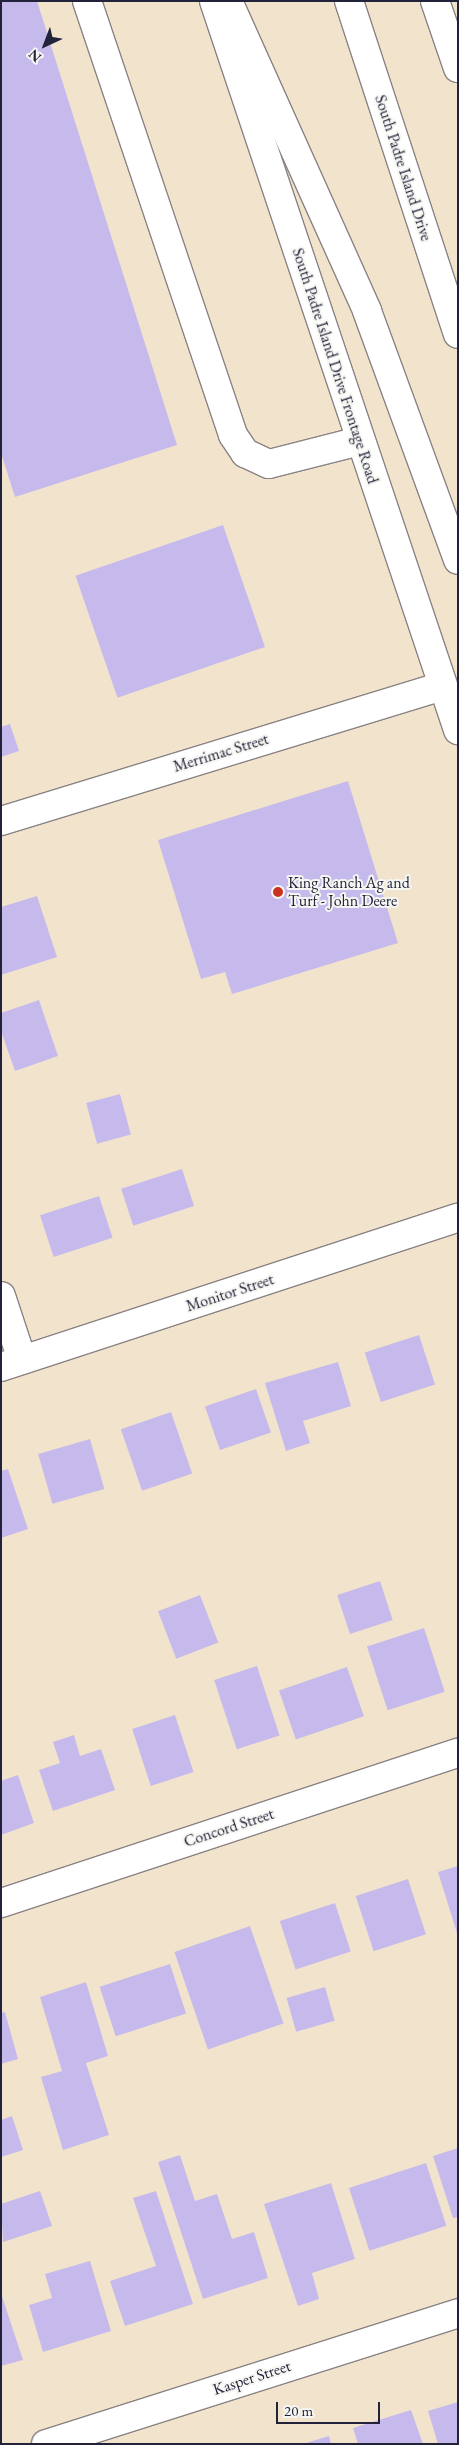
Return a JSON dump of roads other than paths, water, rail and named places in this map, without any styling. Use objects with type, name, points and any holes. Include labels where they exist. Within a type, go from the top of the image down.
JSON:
[{"type":"main road","points":[[87,1],[233,435],[245,453],[269,464],[360,441]]},
{"type":"main road","name":"South Padre Island Drive Frontage Road","points":[[214,1],[458,730]]},
{"type":"main road","points":[[228,1],[367,310],[458,560]]},
{"type":"main road","name":"South Padre Island Drive","points":[[349,1],[458,334]]},
{"type":"main road","points":[[435,1],[458,68]]},
{"type":"main road","name":"Merrimac Street","points":[[1,821],[442,686]]},
{"type":"main road","name":"Monitor Street","points":[[12,1364],[458,1218]]},
{"type":"main road","points":[[1,1296],[12,1364]]},
{"type":"main road","name":"Concord Street","points":[[1,1903],[458,1753]]},
{"type":"main road","name":"Kasper Street","points":[[46,2444],[458,2313]]},
{"type":"place","name":"King Ranch Ag and Turf - John Deere","points":[[278,892]]}]
